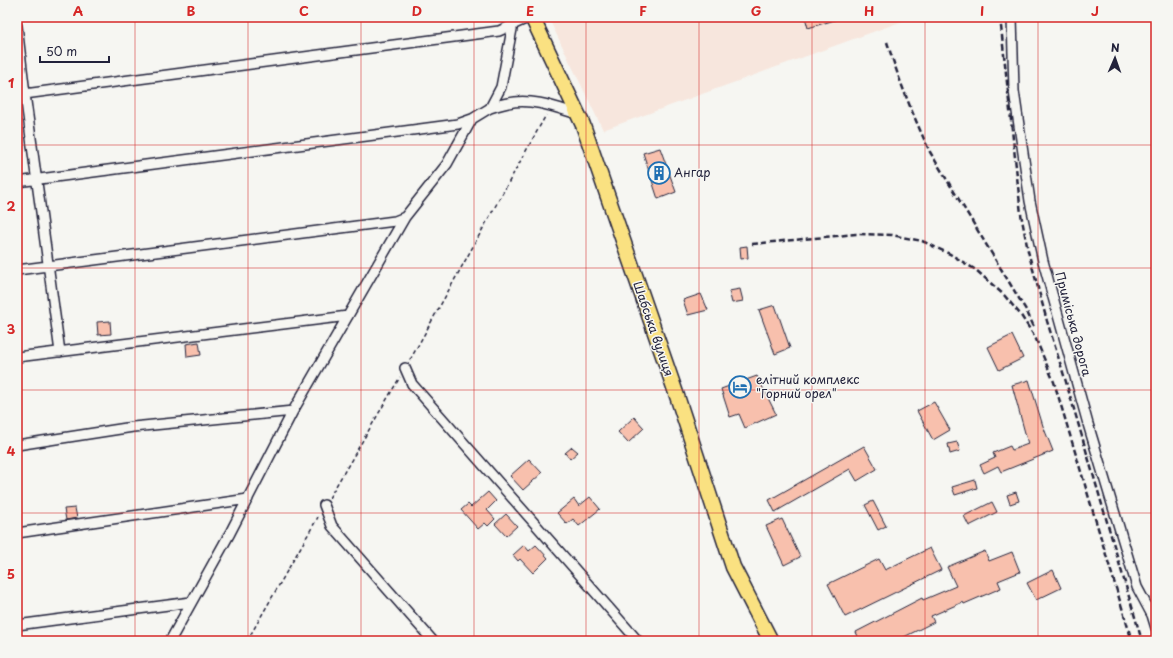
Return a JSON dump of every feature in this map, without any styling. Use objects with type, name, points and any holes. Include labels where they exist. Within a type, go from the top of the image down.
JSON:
[{"type":"main road","name":"Шабська вулиця","points":[[531,17],[583,125],[674,388],[733,567],[771,641]]},
{"type":"street","points":[[21,95],[499,31],[531,17]]},
{"type":"street","name":"Приміська дорога","points":[[1012,17],[1014,91],[1030,201],[1043,261],[1096,452],[1137,587],[1152,615],[1156,628]]},
{"type":"street","points":[[490,108],[501,87],[513,24]]},
{"type":"street","points":[[17,26],[21,95],[37,180],[60,352]]},
{"type":"street","points":[[17,182],[458,124],[472,119],[490,108],[523,101],[539,103],[577,114]]},
{"type":"street","points":[[170,641],[248,499],[293,411],[406,217],[447,164],[472,119]]},
{"type":"street","points":[[17,270],[395,221],[406,217]]},
{"type":"street","points":[[17,357],[348,316]]},
{"type":"street","points":[[405,368],[412,384],[638,641]]},
{"type":"street","points":[[17,445],[133,428],[293,411]]},
{"type":"street","points":[[17,533],[248,499]]},
{"type":"street","points":[[324,505],[332,526],[433,641]]},
{"type":"street","points":[[17,625],[191,602]]},
{"type":"shaded area","points":[[548,17],[917,17],[603,130]]},
{"type":"building","points":[[805,17],[838,17],[838,19],[808,28]]},
{"type":"building","name":"Ангар","points":[[660,148],[676,192],[658,199],[643,153]]},
{"type":"building","points":[[747,246],[748,258],[741,259],[740,247]]},
{"type":"building","points":[[740,289],[743,301],[732,303],[729,291]]},
{"type":"building","points":[[701,294],[708,310],[688,315],[683,300]]},
{"type":"building","points":[[775,305],[790,348],[775,354],[759,310]]},
{"type":"building","points":[[110,321],[111,334],[98,335],[97,322]]},
{"type":"building","points":[[1012,335],[1023,358],[999,370],[988,347]]},
{"type":"building","points":[[199,342],[201,355],[187,357],[186,344]]},
{"type":"building","points":[[757,376],[776,414],[745,428],[739,414],[730,417],[721,389]]},
{"type":"building","points":[[1029,380],[1043,426],[1053,451],[1001,472],[998,466],[984,473],[980,465],[995,458],[993,453],[1010,446],[1012,450],[1028,444],[1012,385]]},
{"type":"building","points":[[934,402],[950,430],[933,440],[917,411]]},
{"type":"building","points":[[634,417],[644,428],[628,443],[618,432]]},
{"type":"building","points":[[957,442],[960,451],[950,454],[948,444]]},
{"type":"building","points":[[864,446],[877,469],[857,481],[850,469],[775,512],[769,500]]},
{"type":"building","points":[[572,447],[578,452],[570,459],[565,453]]},
{"type":"building","points":[[529,459],[542,473],[523,490],[510,476]]},
{"type":"building","points":[[975,480],[977,488],[955,495],[952,487]]},
{"type":"building","points":[[488,492],[496,501],[487,510],[495,519],[488,526],[485,523],[478,529],[461,510],[468,504],[471,507]]},
{"type":"building","points":[[1016,492],[1019,501],[1010,504],[1007,495]]},
{"type":"building","points":[[590,497],[600,509],[579,526],[573,519],[567,524],[557,513],[574,499],[579,506]]},
{"type":"building","points":[[873,501],[886,526],[878,530],[865,505]]},
{"type":"building","points":[[992,502],[997,512],[969,526],[964,516]]},
{"type":"building","points":[[75,508],[77,518],[66,520],[64,509]]},
{"type":"building","points":[[506,514],[517,526],[506,536],[495,524]]},
{"type":"building","points":[[782,519],[800,557],[784,565],[766,526]]},
{"type":"building","points":[[524,545],[529,551],[536,545],[548,558],[533,573],[520,559],[518,561],[513,555]]},
{"type":"building","points":[[930,548],[941,570],[845,617],[828,584],[879,559],[885,570]]},
{"type":"building","points":[[985,551],[989,561],[1012,552],[1020,572],[998,581],[1001,588],[931,616],[934,622],[896,641],[860,641],[856,632],[922,598],[923,600],[956,586],[947,567]]},
{"type":"building","points":[[1053,570],[1061,588],[1036,600],[1027,583]]},
{"type":"railway","points":[[1000,17],[1021,214],[1028,251],[1047,321],[1142,641]]},
{"type":"railway","points":[[887,42],[896,70],[930,152],[1026,310],[1035,329]]},
{"type":"railway","points":[[752,244],[856,234],[892,235],[922,241],[950,254],[976,270],[1004,295],[1020,314],[1035,337],[1054,382],[1132,641]]},
{"type":"place","name":"Ангар","points":[[659,173]]},
{"type":"place","name":"елітний комплекс \"Горний орел\"","points":[[740,387]]}]
